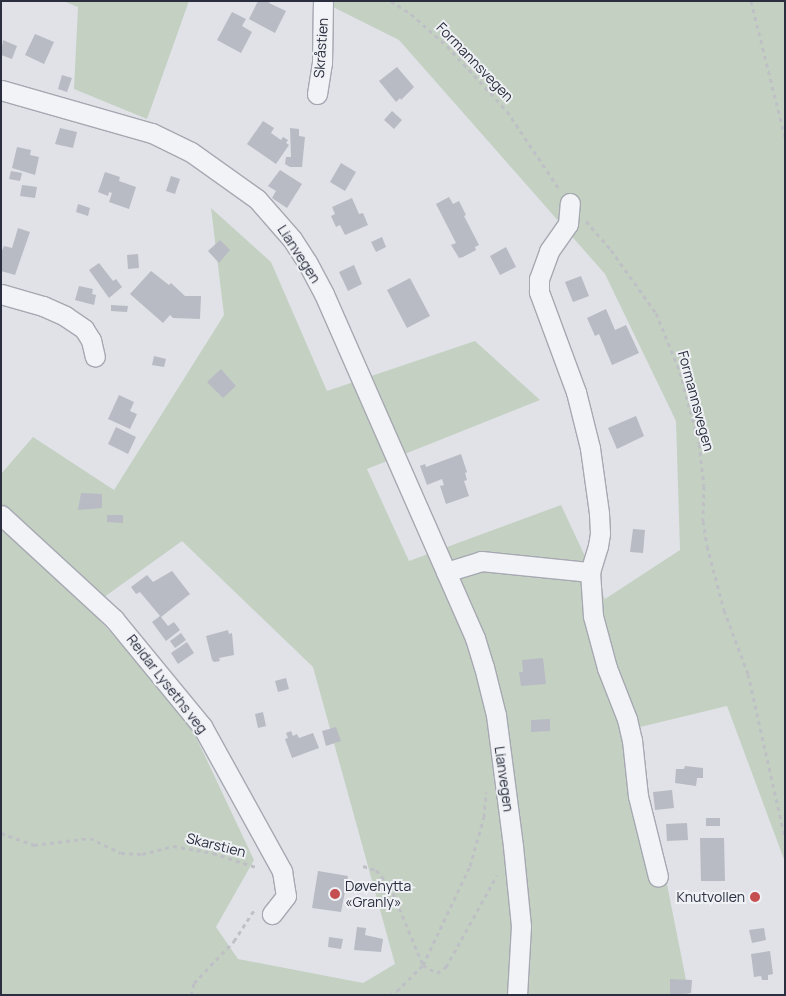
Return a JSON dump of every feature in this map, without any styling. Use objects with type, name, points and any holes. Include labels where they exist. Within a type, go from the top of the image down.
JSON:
[{"type":"street","name":"Skråstien","points":[[317,94],[322,63],[323,1]]},
{"type":"street","name":"Lianvegen","points":[[1,90],[128,125],[175,143],[234,182],[256,200],[275,219],[307,262],[324,294],[476,638],[496,715],[513,846],[521,926],[517,995]]},
{"type":"street","points":[[570,203],[568,224],[549,252],[539,279],[538,292],[576,392],[590,448],[600,533],[590,572],[593,616],[607,668],[619,696],[632,740],[638,796],[658,877]]},
{"type":"street","points":[[1,294],[43,306],[65,316],[84,329],[91,340],[95,357]]},
{"type":"street","name":"Reidar Lyseths veg","points":[[1,515],[114,619],[188,706],[207,734],[282,871],[286,896],[265,909]]},
{"type":"street","points":[[446,572],[481,561],[590,572]]},
{"type":"path","name":"Formannsvegen","points":[[391,1],[411,14],[447,46],[507,111],[552,181],[611,250],[656,313],[680,372],[699,444],[704,486],[703,521],[707,546],[724,610],[748,674],[785,838]]},
{"type":"path","points":[[751,1],[785,137]]},
{"type":"path","points":[[389,995],[397,991],[423,966],[470,866],[484,817],[486,791]]},
{"type":"path","name":"Skarstien","points":[[1,834],[34,845],[90,838],[121,852],[142,854],[173,846],[213,853],[263,869],[282,871]]},
{"type":"path","points":[[363,866],[376,870],[390,886],[423,966],[437,973],[446,967],[499,872]]},
{"type":"path","points":[[191,995],[194,983],[265,909]]},
{"type":"green space","points":[[63,1],[189,1],[147,119],[74,89],[78,7]]},
{"type":"green space","points":[[321,1],[785,1],[785,862],[727,706],[636,728],[689,995],[1,995],[1,474],[33,437],[114,490],[224,315],[211,208],[271,262],[327,391],[475,341],[540,400],[367,469],[409,561],[561,505],[605,599],[680,550],[676,421],[605,274],[399,40]],"holes":[[[182,541],[313,667],[395,964],[363,983],[238,959],[216,927],[254,860],[187,718],[89,608]]]},
{"type":"building","points":[[258,1],[270,1],[269,3],[286,11],[275,33],[249,19]]},
{"type":"building","points":[[232,12],[246,19],[242,26],[252,32],[241,53],[217,40]]},
{"type":"building","points":[[35,34],[54,42],[44,64],[25,55]]},
{"type":"building","points":[[3,40],[17,46],[12,59],[1,55]]},
{"type":"building","points":[[397,67],[414,87],[401,100],[400,98],[396,102],[379,81]]},
{"type":"building","points":[[62,75],[72,78],[67,92],[58,89]]},
{"type":"building","points":[[392,111],[402,120],[394,129],[384,120]]},
{"type":"building","points":[[263,121],[274,128],[271,133],[281,140],[283,137],[288,140],[286,143],[289,145],[276,164],[247,144]]},
{"type":"building","points":[[60,128],[77,132],[73,148],[55,144]]},
{"type":"building","points":[[290,128],[299,129],[299,136],[305,137],[302,167],[290,167],[285,164],[286,157],[291,157]]},
{"type":"building","points":[[17,147],[31,150],[30,155],[39,157],[35,175],[12,168]]},
{"type":"building","points":[[341,163],[356,172],[345,191],[330,182]]},
{"type":"building","points":[[280,170],[302,184],[287,208],[272,198],[276,191],[268,186]]},
{"type":"building","points":[[11,171],[22,173],[20,181],[9,179]]},
{"type":"building","points":[[105,172],[120,177],[119,181],[136,187],[129,209],[109,202],[112,193],[109,192],[108,196],[98,192]]},
{"type":"building","points":[[171,176],[180,179],[175,194],[166,191]]},
{"type":"building","points":[[22,185],[37,187],[35,198],[20,196]]},
{"type":"building","points":[[449,197],[453,204],[459,201],[466,215],[464,216],[479,245],[475,247],[476,250],[459,258],[451,245],[456,243],[436,204]]},
{"type":"building","points":[[352,198],[359,214],[363,213],[368,225],[345,235],[340,225],[336,227],[331,216],[335,214],[332,207]]},
{"type":"building","points":[[78,204],[90,208],[88,216],[76,212]]},
{"type":"building","points":[[18,228],[30,232],[15,275],[1,271],[1,253],[4,246],[12,248]]},
{"type":"building","points":[[382,237],[386,247],[376,252],[371,242]]},
{"type":"building","points":[[220,240],[230,250],[219,263],[208,251]]},
{"type":"building","points":[[506,247],[516,267],[500,275],[490,256]]},
{"type":"building","points":[[138,254],[139,268],[128,269],[127,255]]},
{"type":"building","points":[[99,263],[113,281],[116,279],[122,287],[109,298],[89,270]]},
{"type":"building","points":[[354,265],[362,284],[348,291],[339,272]]},
{"type":"building","points":[[151,271],[169,285],[171,283],[185,296],[201,296],[200,319],[173,318],[170,315],[163,323],[130,294]]},
{"type":"building","points":[[581,276],[589,296],[573,302],[565,282]]},
{"type":"building","points":[[410,278],[430,316],[407,328],[387,290]]},
{"type":"building","points":[[79,286],[93,289],[92,294],[96,295],[94,305],[75,300]]},
{"type":"building","points":[[111,305],[128,306],[127,312],[111,311]]},
{"type":"building","points":[[606,309],[615,330],[626,325],[639,353],[612,365],[599,334],[595,336],[587,318]]},
{"type":"building","points":[[154,356],[166,359],[164,367],[152,365]]},
{"type":"building","points":[[221,369],[236,386],[223,398],[207,382]]},
{"type":"building","points":[[119,395],[134,402],[130,411],[137,414],[130,429],[108,419]]},
{"type":"building","points":[[636,416],[644,436],[617,449],[608,428]]},
{"type":"building","points":[[116,427],[136,437],[128,454],[108,444]]},
{"type":"building","points":[[461,454],[467,472],[465,473],[467,480],[464,481],[469,496],[446,504],[440,486],[444,485],[442,479],[427,485],[420,466],[425,464],[426,467]]},
{"type":"building","points":[[81,493],[102,494],[102,508],[78,510]]},
{"type":"building","points":[[107,515],[123,515],[123,523],[107,522]]},
{"type":"building","points":[[633,529],[645,530],[643,553],[630,552]]},
{"type":"building","points":[[172,571],[190,594],[161,617],[168,626],[174,622],[180,630],[166,641],[152,622],[160,616],[140,592],[136,594],[131,587],[147,575],[153,582]]},
{"type":"building","points":[[228,630],[229,634],[232,633],[234,655],[219,658],[220,661],[214,662],[206,636]]},
{"type":"building","points":[[181,633],[186,640],[175,648],[170,641]]},
{"type":"building","points":[[187,642],[194,653],[178,664],[171,653]]},
{"type":"building","points":[[543,658],[546,684],[521,686],[519,672],[523,672],[522,660]]},
{"type":"building","points":[[286,678],[289,689],[278,692],[275,681]]},
{"type":"building","points":[[263,712],[266,726],[258,728],[255,714]]},
{"type":"building","points":[[550,719],[550,731],[531,732],[531,720]]},
{"type":"building","points":[[336,727],[341,741],[326,746],[322,731]]},
{"type":"building","points":[[291,731],[293,736],[297,734],[299,738],[313,733],[319,748],[292,758],[285,739],[288,738],[286,733]]},
{"type":"building","points":[[685,766],[703,768],[703,778],[697,778],[696,786],[675,783],[676,769],[684,769]]},
{"type":"building","points":[[672,790],[674,808],[655,810],[653,792]]},
{"type":"building","points":[[706,818],[720,818],[720,826],[706,826]]},
{"type":"building","points":[[687,823],[688,840],[667,841],[666,824]]},
{"type":"building","points":[[700,838],[724,838],[725,881],[701,881]]},
{"type":"building","points":[[318,871],[348,876],[341,912],[312,908]]},
{"type":"building","points":[[357,927],[366,928],[365,935],[383,939],[381,952],[354,950]]},
{"type":"building","points":[[764,928],[766,940],[752,943],[749,930]]},
{"type":"building","points":[[329,937],[343,939],[341,949],[328,947]]},
{"type":"building","points":[[770,951],[773,974],[768,975],[768,980],[762,980],[761,976],[754,977],[751,954]]},
{"type":"building","points":[[670,979],[692,980],[691,993],[670,995]]},
{"type":"place","name":"Døvehytta «Granly»","points":[[335,894]]},
{"type":"place","name":"Knutvollen","points":[[755,897]]}]
